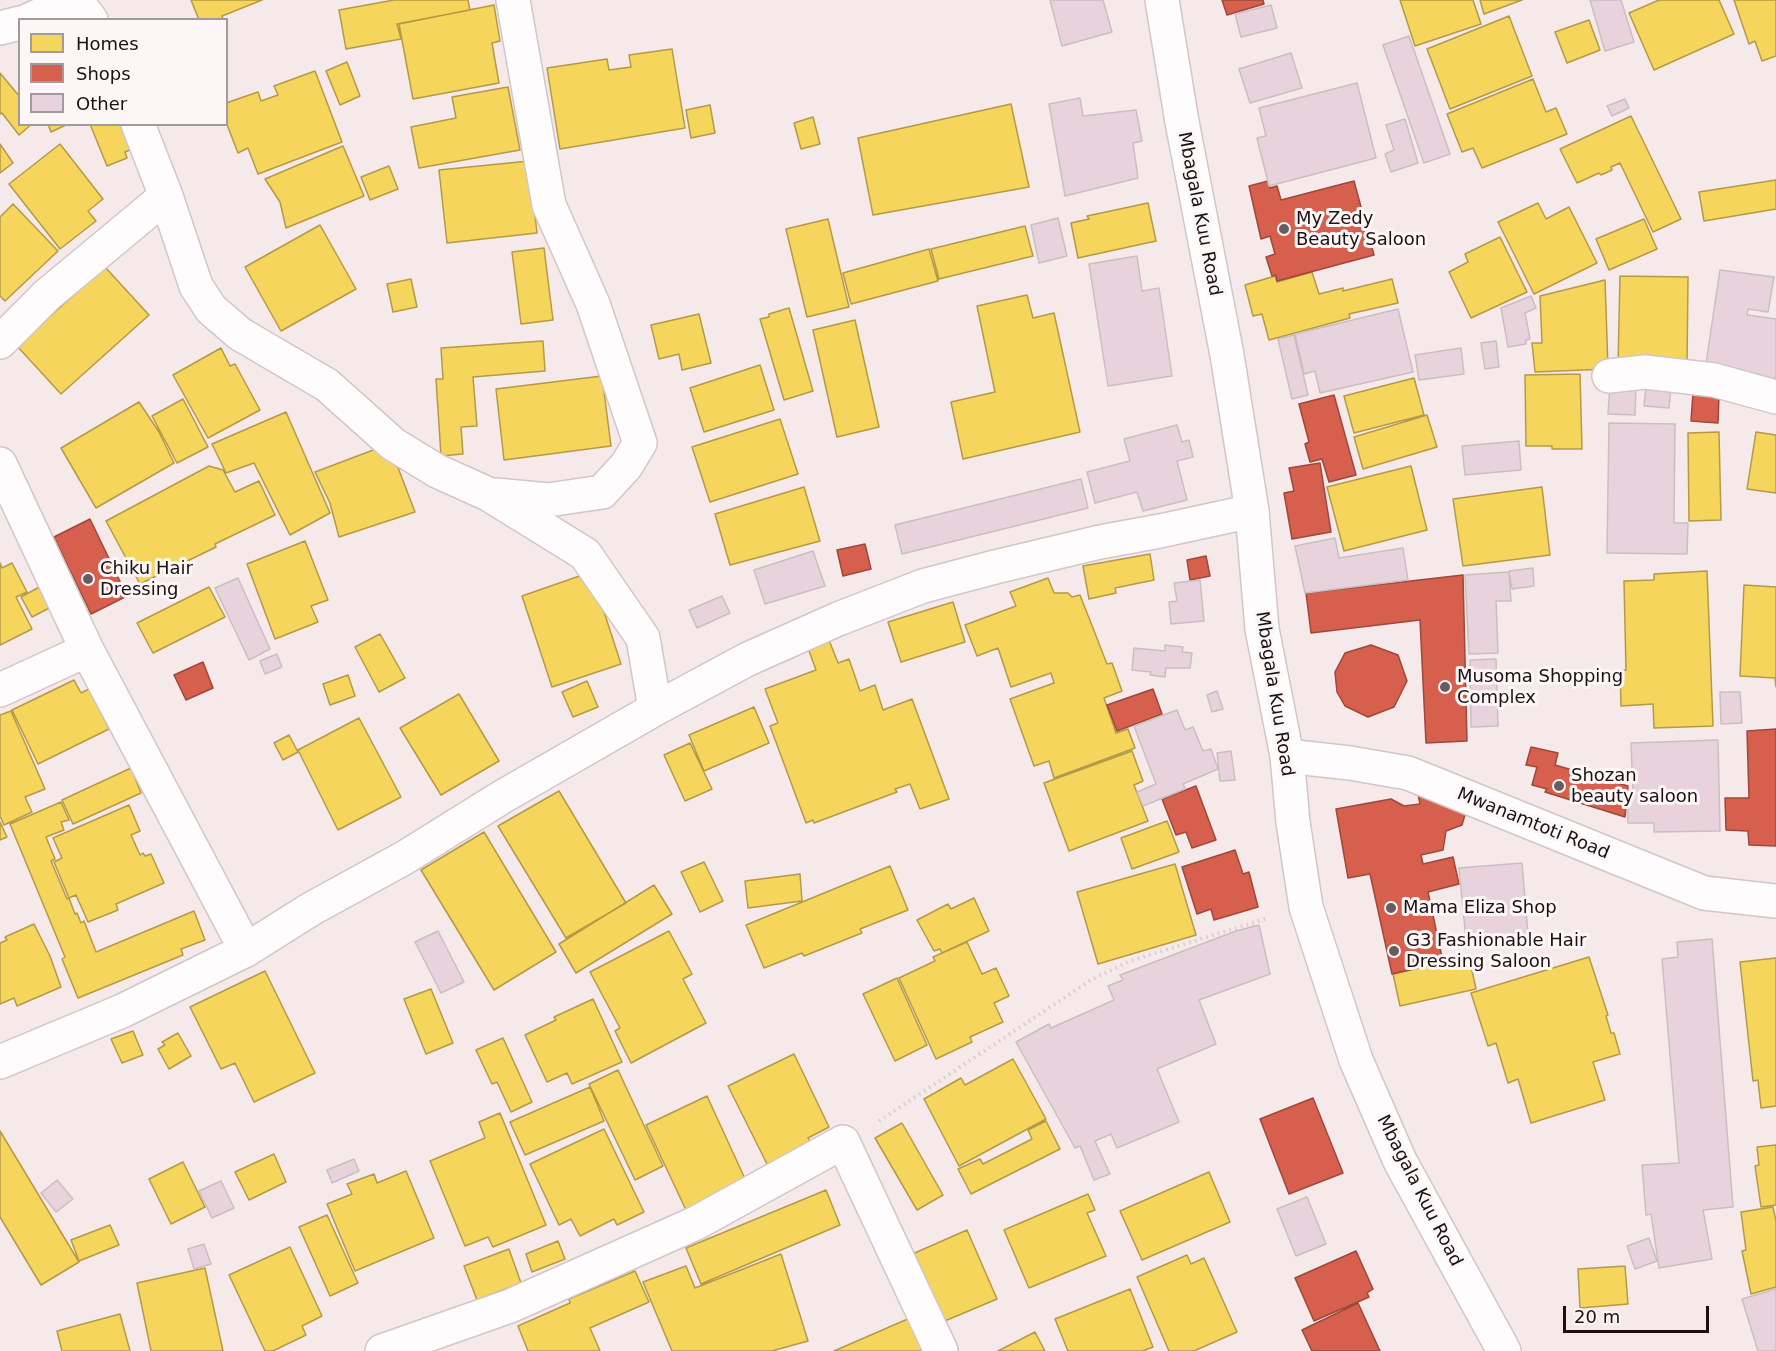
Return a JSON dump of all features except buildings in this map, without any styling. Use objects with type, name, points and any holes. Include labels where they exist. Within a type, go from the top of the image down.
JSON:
[{"type":"street","points":[[488,494],[548,500],[602,492],[626,466],[640,443],[593,304],[549,205],[513,0]]},
{"type":"street","name":"Mbagala Kuu Road","points":[[1162,0],[1182,122],[1227,355],[1252,511],[1262,628],[1287,756],[1293,822],[1306,907],[1356,1060],[1396,1151],[1504,1351]]},
{"type":"street","points":[[33,18],[75,2],[89,18]]},
{"type":"street","points":[[0,28],[18,24]]},
{"type":"street","points":[[139,126],[166,196],[196,286],[211,309],[240,334],[327,385],[393,444],[437,471],[488,494],[585,554],[643,638],[655,709]]},
{"type":"street","points":[[0,342],[47,295],[166,196]]},
{"type":"street","points":[[1609,376],[1645,372],[1713,380],[1776,397]]},
{"type":"street","points":[[0,464],[87,650],[246,950]]},
{"type":"street","points":[[0,1062],[122,1011],[246,950],[311,909],[404,858],[502,797],[655,709],[748,659],[838,619],[923,586],[1100,542],[1252,511]]},
{"type":"street","points":[[0,690],[87,650]]},
{"type":"street","name":"Mwanamtoti Road","points":[[1287,756],[1350,763],[1408,773],[1704,893],[1776,901]]},
{"type":"street","points":[[382,1351],[510,1306],[696,1223],[843,1142],[941,1351]]},
{"type":"path","points":[[843,1142],[903,1107],[1091,980],[1130,961],[1306,907]]},
{"type":"place","name":"My Zedy Beauty Saloon","points":[[1284,229]]},
{"type":"place","name":"Chiku Hair Dressing","points":[[88,579]]},
{"type":"place","name":"Musoma Shopping Complex","points":[[1445,687]]},
{"type":"place","name":"Shozan beauty saloon","points":[[1559,786]]},
{"type":"place","name":"Mama Eliza Shop","points":[[1391,908]]},
{"type":"place","name":"G3 Fashionable Hair Dressing Saloon","points":[[1394,951]]}]
